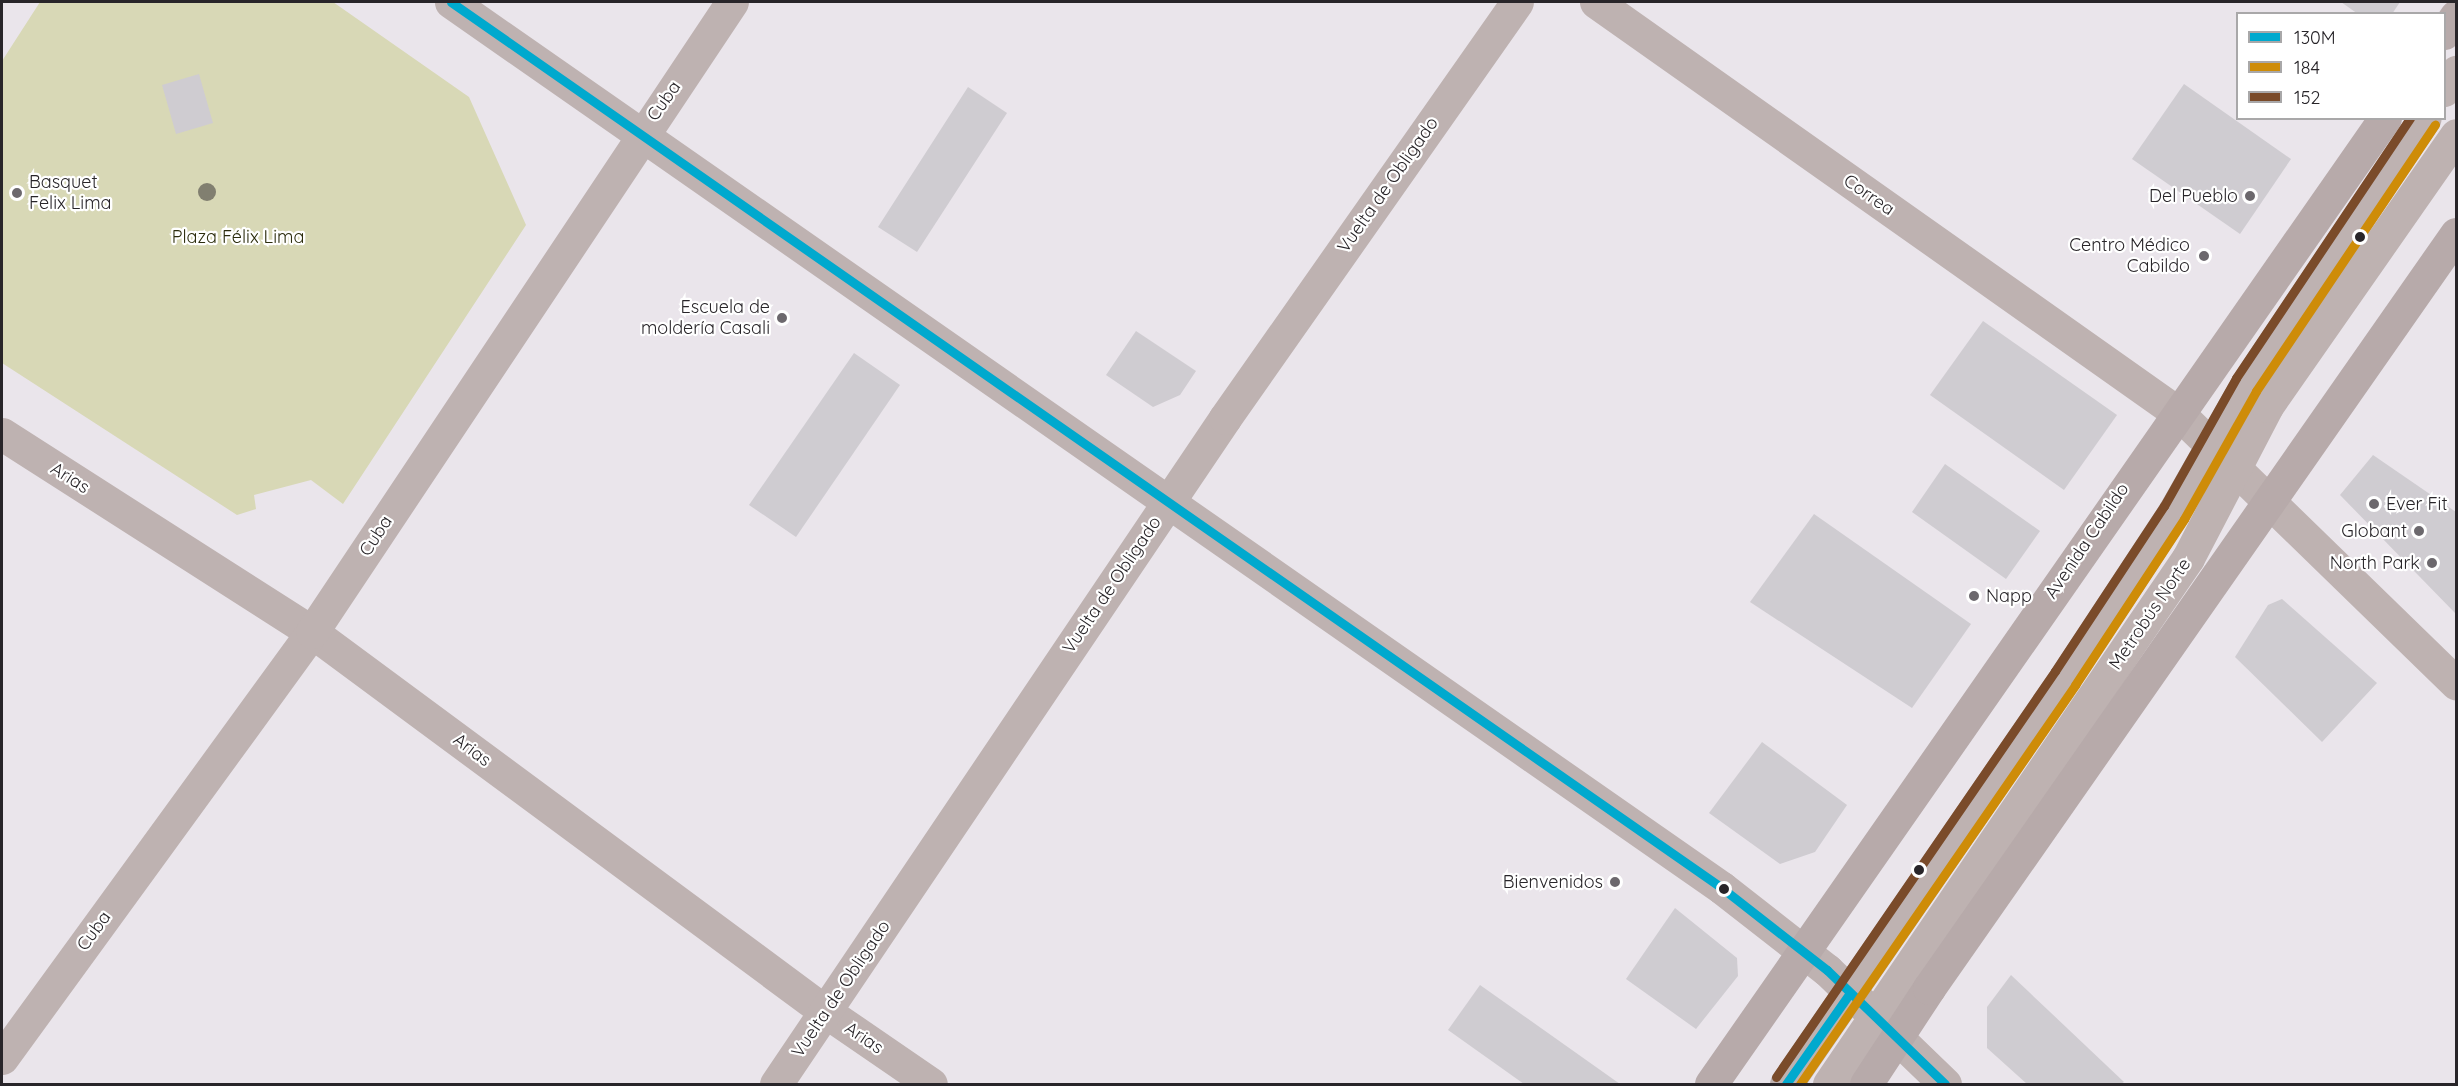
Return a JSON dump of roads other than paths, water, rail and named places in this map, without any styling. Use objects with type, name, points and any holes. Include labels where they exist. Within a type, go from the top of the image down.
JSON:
[{"type":"main road","points":[[2446,32],[2457,16]]},
{"type":"main road","name":"Avenida Cabildo","points":[[1711,1084],[2384,120]]},
{"type":"main road","points":[[1866,1084],[1887,1028],[2269,503],[2457,234]]},
{"type":"street","points":[[451,2],[642,133],[1167,504],[1722,888],[1805,951],[1945,1084]]},
{"type":"street","name":"Cuba","points":[[2,1058],[312,632],[642,133],[732,2]]},
{"type":"street","name":"Vuelta de Obligado","points":[[776,1084],[1167,504],[1517,2]]},
{"type":"street","name":"Correa","points":[[1596,2],[2178,413],[2457,683]]},
{"type":"street","points":[[2446,88],[2457,72]]},
{"type":"street","name":"Metrobús Norte","points":[[1786,1084],[1850,993],[2174,512],[2246,385],[2425,120]]},
{"type":"street","name":"Metrobús Norte","points":[[1829,1084],[1887,1028],[2187,558],[2236,469],[2266,406],[2457,135]]},
{"type":"street","name":"Arias","points":[[2,434],[312,632],[826,1012],[931,1084]]},
{"type":"place","name":"Basquet Felix Lima","points":[[17,193]]},
{"type":"place","name":"Del Pueblo","points":[[2250,196]]},
{"type":"place","name":"Centro Médico Cabildo","points":[[2204,256]]},
{"type":"place","name":"Escuela de moldería Casali","points":[[782,318]]},
{"type":"place","name":"Ever Fit","points":[[2374,504]]},
{"type":"place","name":"Globant","points":[[2419,531]]},
{"type":"place","name":"North Park","points":[[2432,563]]},
{"type":"place","name":"Napp","points":[[1974,596]]},
{"type":"place","name":"Bienvenidos","points":[[1615,882]]},
{"type":"park label","name":"Plaza Félix Lima","points":[[238,237]]}]
